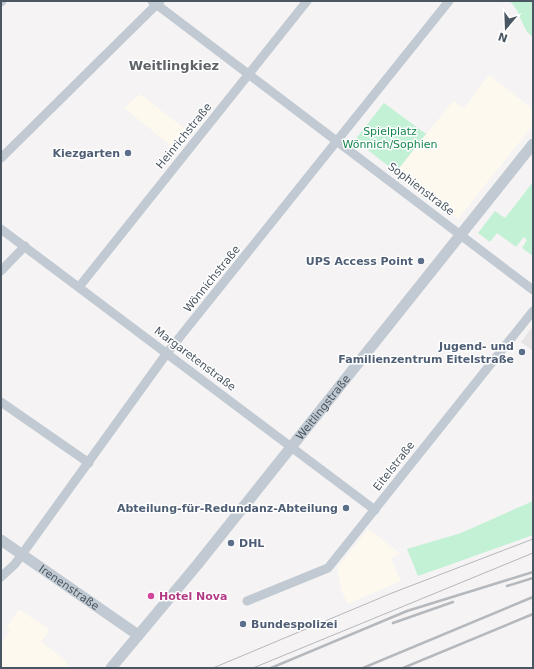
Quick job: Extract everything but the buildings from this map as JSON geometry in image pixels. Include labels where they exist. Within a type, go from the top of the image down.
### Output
[{"type":"street","name":"Heinrichstraße","points":[[79,287],[308,1]]},
{"type":"street","name":"Wönnichstraße","points":[[1,577],[15,564],[167,353],[449,1]]},
{"type":"street","name":"Sophienstraße","points":[[156,2],[199,37],[337,140],[533,290]]},
{"type":"street","points":[[1,158],[156,2]]},
{"type":"street","name":"Weitlingstraße","points":[[111,668],[292,447],[533,144]]},
{"type":"street","name":"Margaretenstraße","points":[[1,229],[375,510]]},
{"type":"street","points":[[1,270],[24,246]]},
{"type":"street","name":"Eitelstraße","points":[[246,601],[328,568],[533,311]]},
{"type":"street","points":[[1,402],[89,463]]},
{"type":"street","name":"Irenenstraße","points":[[1,540],[138,635]]},
{"type":"shaded area","points":[[489,75],[533,109],[533,125],[458,219],[396,172],[453,101],[464,108]]},
{"type":"shaded area","points":[[140,94],[189,132],[175,149],[124,108]]},
{"type":"shaded area","points":[[533,326],[533,351],[521,342]]},
{"type":"shaded area","points":[[368,529],[400,553],[391,558],[401,581],[348,604],[342,592],[337,568]]},
{"type":"shaded area","points":[[19,609],[50,630],[41,642],[64,659],[69,668],[1,668],[1,640],[3,641],[10,630],[6,627]]},
{"type":"green space","points":[[509,1],[533,1],[533,37],[526,29],[513,5]]},
{"type":"green space","name":"Spielplatz Wönnich/Sophien","points":[[384,103],[426,134],[396,172],[355,140]]},
{"type":"green space","points":[[533,182],[533,256],[522,248],[527,240],[524,237],[516,247],[497,233],[490,242],[478,233],[495,211],[505,218]]},
{"type":"green space","points":[[533,501],[533,535],[418,576],[407,549],[461,533]]},
{"type":"tram line","points":[[213,668],[392,593],[533,539]]},
{"type":"tram line","points":[[253,668],[533,553]]},
{"type":"railway","points":[[271,668],[407,611],[533,572]]},
{"type":"railway","points":[[507,586],[533,578]]},
{"type":"railway","points":[[363,668],[533,597]]},
{"type":"railway","points":[[393,623],[453,602]]},
{"type":"railway","points":[[403,668],[533,614]]},
{"type":"place","name":"Kiezgarten","points":[[128,153]]},
{"type":"place","name":"UPS Access Point","points":[[421,261]]},
{"type":"place","name":"Jugend- und Familienzentrum Eitelstraße","points":[[522,352]]},
{"type":"place","name":"Abteilung-für-Redundanz-Abteilung","points":[[346,508]]},
{"type":"place","name":"DHL","points":[[231,543]]},
{"type":"place","name":"Hotel Nova","points":[[151,596]]},
{"type":"place","name":"Bundespolizei","points":[[243,624]]},
{"type":"district","name":"Weitlingkiez","points":[[174,65]]}]
